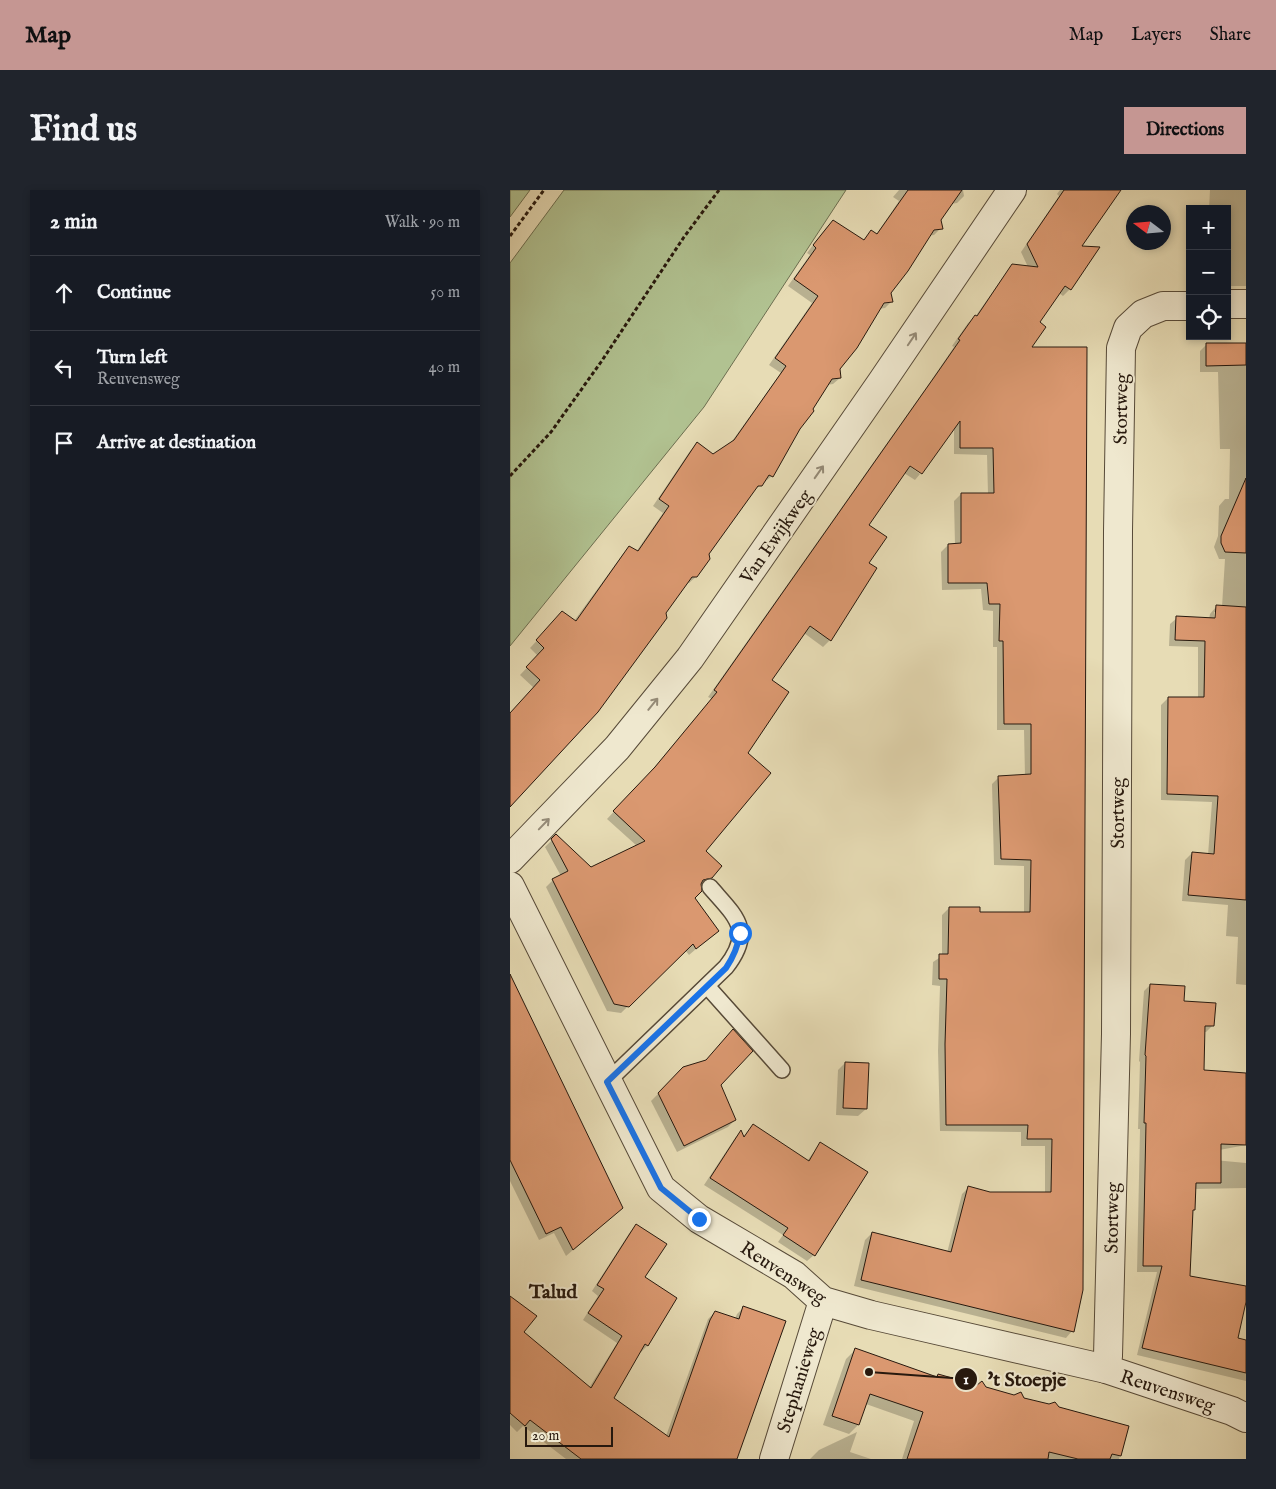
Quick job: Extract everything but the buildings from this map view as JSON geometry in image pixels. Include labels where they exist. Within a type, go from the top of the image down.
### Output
[{"type":"street","name":"Van Ewijkweg","points":[[510,859],[617,748],[690,658],[882,383],[1012,190]]},
{"type":"street","points":[[1231,304],[1246,304]]},
{"type":"street","name":"Stortweg","points":[[1106,1369],[1108,1356],[1116,1034],[1118,541],[1121,348],[1128,328],[1143,314],[1162,306],[1186,306]]},
{"type":"street","name":"Reuvensweg","points":[[510,886],[661,1188],[699,1219],[794,1275],[823,1301],[871,1315],[1106,1369],[1223,1408],[1246,1418]]},
{"type":"street","name":"Stephanieweg","points":[[774,1459],[823,1301]]},
{"type":"lane","points":[[607,1082],[707,986],[734,957],[740,933],[738,919],[710,886]]},
{"type":"lane","points":[[707,986],[782,1070]]},
{"type":"path","points":[[510,236],[544,190]]},
{"type":"path","points":[[510,476],[551,432],[601,362],[684,237],[719,190]]},
{"type":"green space","points":[[510,190],[530,190],[510,217]]},
{"type":"green space","points":[[564,190],[846,190],[704,407],[510,646],[510,263]]},
{"type":"place","name":"'t Stoepje","points":[[869,1372]]},
{"type":"district","name":"Talud","points":[[553,1291]]},
{"type":"route","points":[[699,1219],[661,1188],[607,1082],[726,968],[734,957],[740,933]]}]
